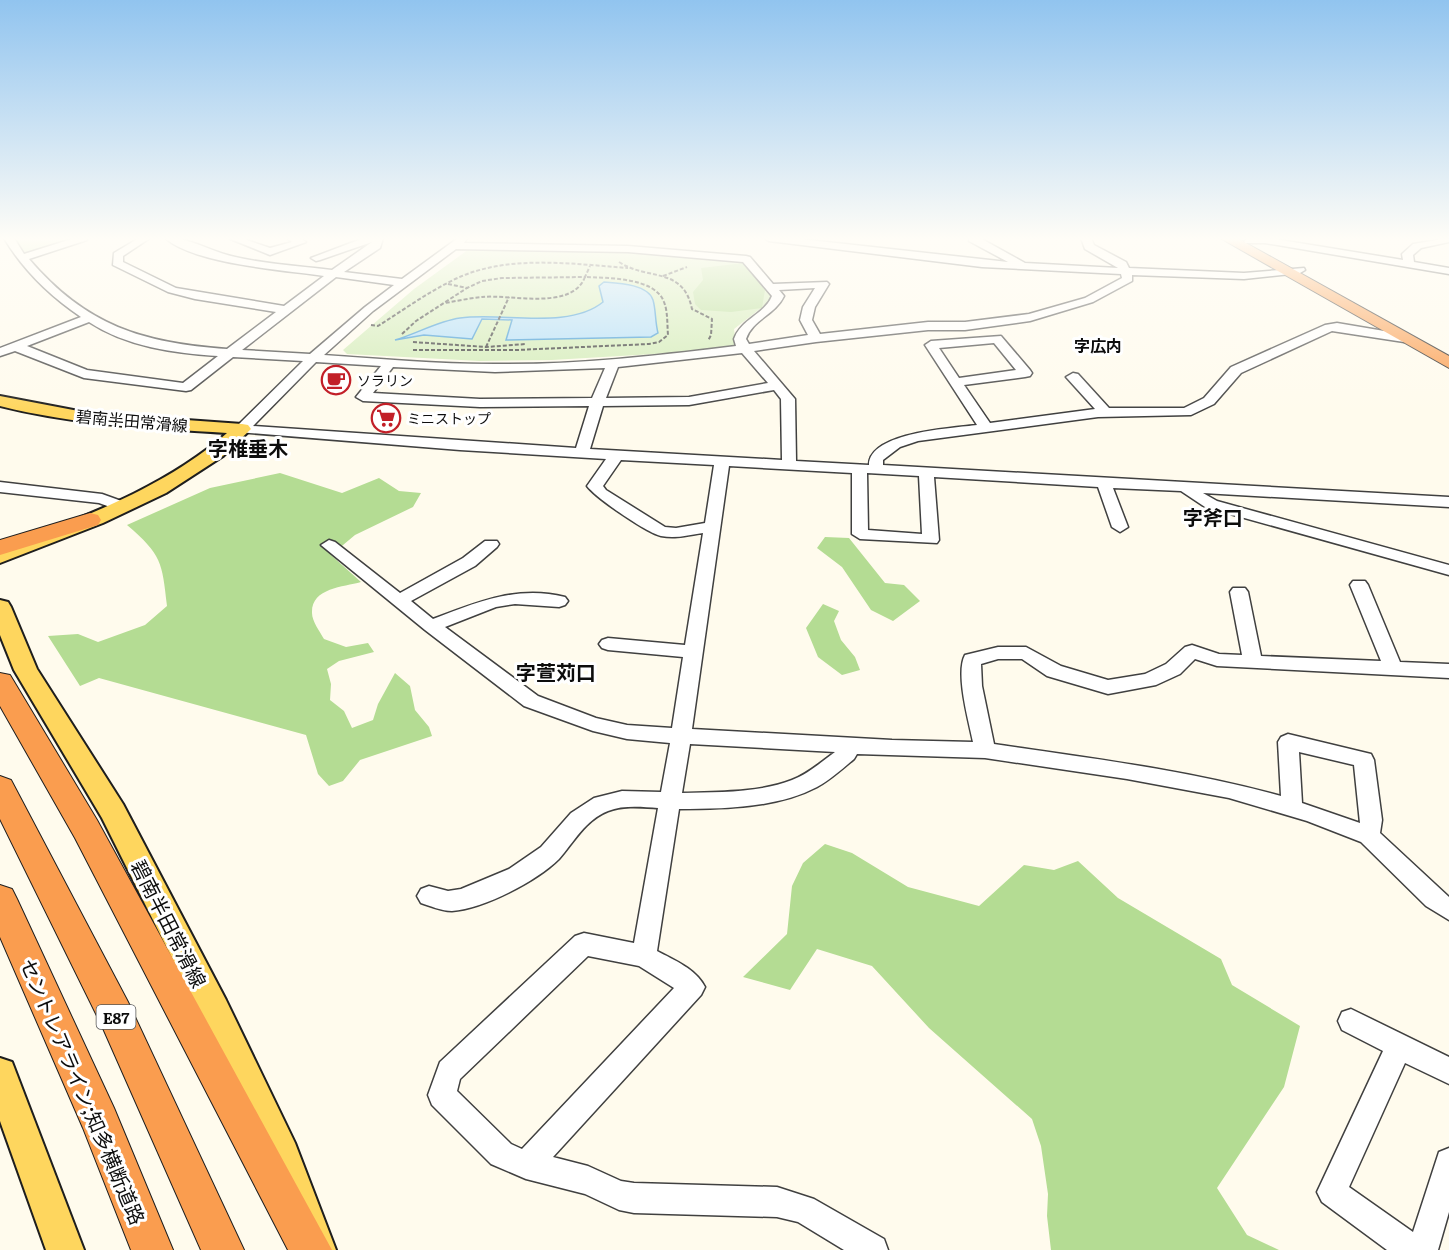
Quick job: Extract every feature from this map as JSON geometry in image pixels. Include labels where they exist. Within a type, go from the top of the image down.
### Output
[{"type":"highway","points":[[1336,296],[1449,363]]},
{"type":"highway","points":[[1344,296],[1449,351]]},
{"type":"highway","points":[[0,548],[90,520]]},
{"type":"highway","points":[[0,682],[86,829],[311,1250]]},
{"type":"highway","name":"E87","points":[[0,788],[115,1014],[223,1250]]},
{"type":"highway","name":"セントレアライン;知多横断道路","points":[[0,899],[100,1122],[152,1250]]},
{"type":"main road","name":"碧南半田常滑線","points":[[0,401],[49,412],[90,417],[242,429]]},
{"type":"main road","points":[[0,557],[90,520],[178,479],[225,446],[242,429]]},
{"type":"main road","name":"碧南半田常滑線","points":[[0,607],[26,670],[112,812],[215,1011],[282,1156],[317,1250]]},
{"type":"main road","points":[[0,1074],[65,1250]]},
{"type":"street","points":[[65,296],[90,318],[121,334],[165,345],[313,358],[497,368],[667,359],[816,338],[927,326],[965,326],[1037,315],[1096,296]]},
{"type":"street","points":[[197,296],[286,310]]},
{"type":"street","points":[[15,346],[84,374],[186,387],[304,296]]},
{"type":"street","points":[[242,429],[313,358],[387,296]]},
{"type":"street","points":[[778,296],[776,302],[741,334],[740,339],[788,399],[789,465]]},
{"type":"street","points":[[816,296],[809,308],[806,320],[816,338]]},
{"type":"street","points":[[0,352],[90,318]]},
{"type":"street","points":[[926,472],[931,540],[860,534],[868,469],[882,452],[903,440],[937,433],[987,429],[1106,413],[1186,412],[1209,401],[1236,370],[1329,328],[1337,327],[1404,338]]},
{"type":"street","points":[[958,382],[1025,374],[997,339],[931,345],[958,382],[987,429]]},
{"type":"street","points":[[390,363],[363,397],[480,403],[689,401],[776,386]]},
{"type":"street","points":[[582,453],[597,402],[613,363]]},
{"type":"street","points":[[1073,377],[1106,413]]},
{"type":"street","points":[[242,429],[615,455],[1449,502]]},
{"type":"street","points":[[615,455],[595,486],[601,493],[661,531],[676,533],[712,526]]},
{"type":"street","points":[[644,956],[681,735],[722,461]]},
{"type":"street","points":[[1104,483],[1120,527]]},
{"type":"street","points":[[0,487],[102,499],[121,506]]},
{"type":"street","points":[[1185,488],[1211,504],[1449,570]]},
{"type":"street","points":[[400,600],[469,562],[491,544]]},
{"type":"street","points":[[328,545],[431,626],[531,700],[556,712],[627,732],[849,745],[985,750],[1127,771],[1229,790],[1292,808],[1369,836],[1434,899],[1449,910]]},
{"type":"street","points":[[1359,585],[1393,668]]},
{"type":"street","points":[[1239,592],[1253,662]]},
{"type":"street","points":[[431,626],[492,602],[515,598],[559,602]]},
{"type":"street","points":[[608,644],[693,652]]},
{"type":"street","points":[[985,750],[972,686],[972,660],[998,652],[1026,653],[1054,671],[1108,687],[1149,680],[1173,669],[1192,651],[1217,660],[1449,671]]},
{"type":"street","points":[[1292,808],[1288,742],[1364,760],[1371,820],[1369,836]]},
{"type":"street","points":[[429,896],[451,901],[479,895],[543,860],[575,822],[601,804],[617,800],[656,798],[682,802],[783,790],[800,785],[847,754],[849,745]]},
{"type":"street","points":[[526,1165],[692,987],[677,975],[644,956],[584,944],[449,1071],[442,1095],[501,1154],[526,1165],[588,1180],[619,1195],[634,1198],[777,1202],[804,1209],[873,1250]]},
{"type":"street","points":[[1351,1021],[1449,1071]]},
{"type":"street","points":[[1399,1046],[1332,1192],[1413,1250]]},
{"type":"street","points":[[1423,1250],[1449,1162]]},
{"type":"path","points":[[363,324],[378,326],[427,296]]},
{"type":"path","points":[[402,334],[416,321],[455,296]]},
{"type":"path","points":[[445,303],[483,297],[561,296]]},
{"type":"path","points":[[408,351],[659,342],[668,335],[664,302],[659,296]]},
{"type":"path","points":[[689,296],[692,309],[712,319],[711,335],[702,345]]},
{"type":"path","points":[[485,349],[509,297]]},
{"type":"path","points":[[413,342],[485,349],[526,344]]},
{"type":"green space","points":[[405,296],[771,296],[769,302],[734,329],[736,344],[731,346],[671,353],[552,360],[480,361],[347,354],[343,350]]},
{"type":"green space","points":[[694,296],[764,296],[762,308],[731,312],[701,310],[695,304]]},
{"type":"green space","points":[[280,473],[342,493],[379,478],[399,491],[421,493],[413,507],[355,535],[331,555],[361,582],[337,587],[322,594],[313,605],[312,616],[324,639],[346,647],[368,643],[374,652],[339,661],[327,669],[331,684],[330,700],[344,711],[352,728],[373,720],[378,704],[395,673],[410,686],[415,710],[429,727],[432,736],[360,760],[343,781],[329,786],[318,774],[306,735],[99,678],[80,686],[48,636],[78,634],[98,642],[145,625],[167,606],[164,579],[154,552],[127,525],[210,488]]},
{"type":"green space","points":[[825,537],[849,538],[885,583],[904,585],[920,601],[893,621],[871,610],[842,567],[817,548]]},
{"type":"green space","points":[[823,604],[839,611],[834,621],[841,640],[855,657],[860,670],[842,675],[818,657],[806,628]]},
{"type":"green space","points":[[825,844],[852,853],[908,887],[979,906],[1024,865],[1054,870],[1078,861],[1118,898],[1221,959],[1232,985],[1300,1026],[1284,1087],[1217,1188],[1247,1235],[1279,1250],[1051,1250],[1047,1216],[1048,1194],[1041,1146],[1032,1119],[929,1028],[872,966],[817,949],[790,990],[743,977],[787,934],[792,886],[803,863]]},
{"type":"water","points":[[602,296],[651,296],[658,333],[651,337],[506,340],[512,320],[482,319],[472,339],[424,335],[395,340],[460,318],[554,318],[589,310],[603,302]]},
{"type":"place","name":"ソラリン","points":[[336,380]]},
{"type":"place","name":"ミニストップ","points":[[386,418]]},
{"type":"district","name":"字広内","points":[[1098,345]]},
{"type":"district","name":"字椎垂木","points":[[248,447]]},
{"type":"district","name":"字斧口","points":[[1213,516]]},
{"type":"district","name":"字萱苅口","points":[[556,671]]}]
